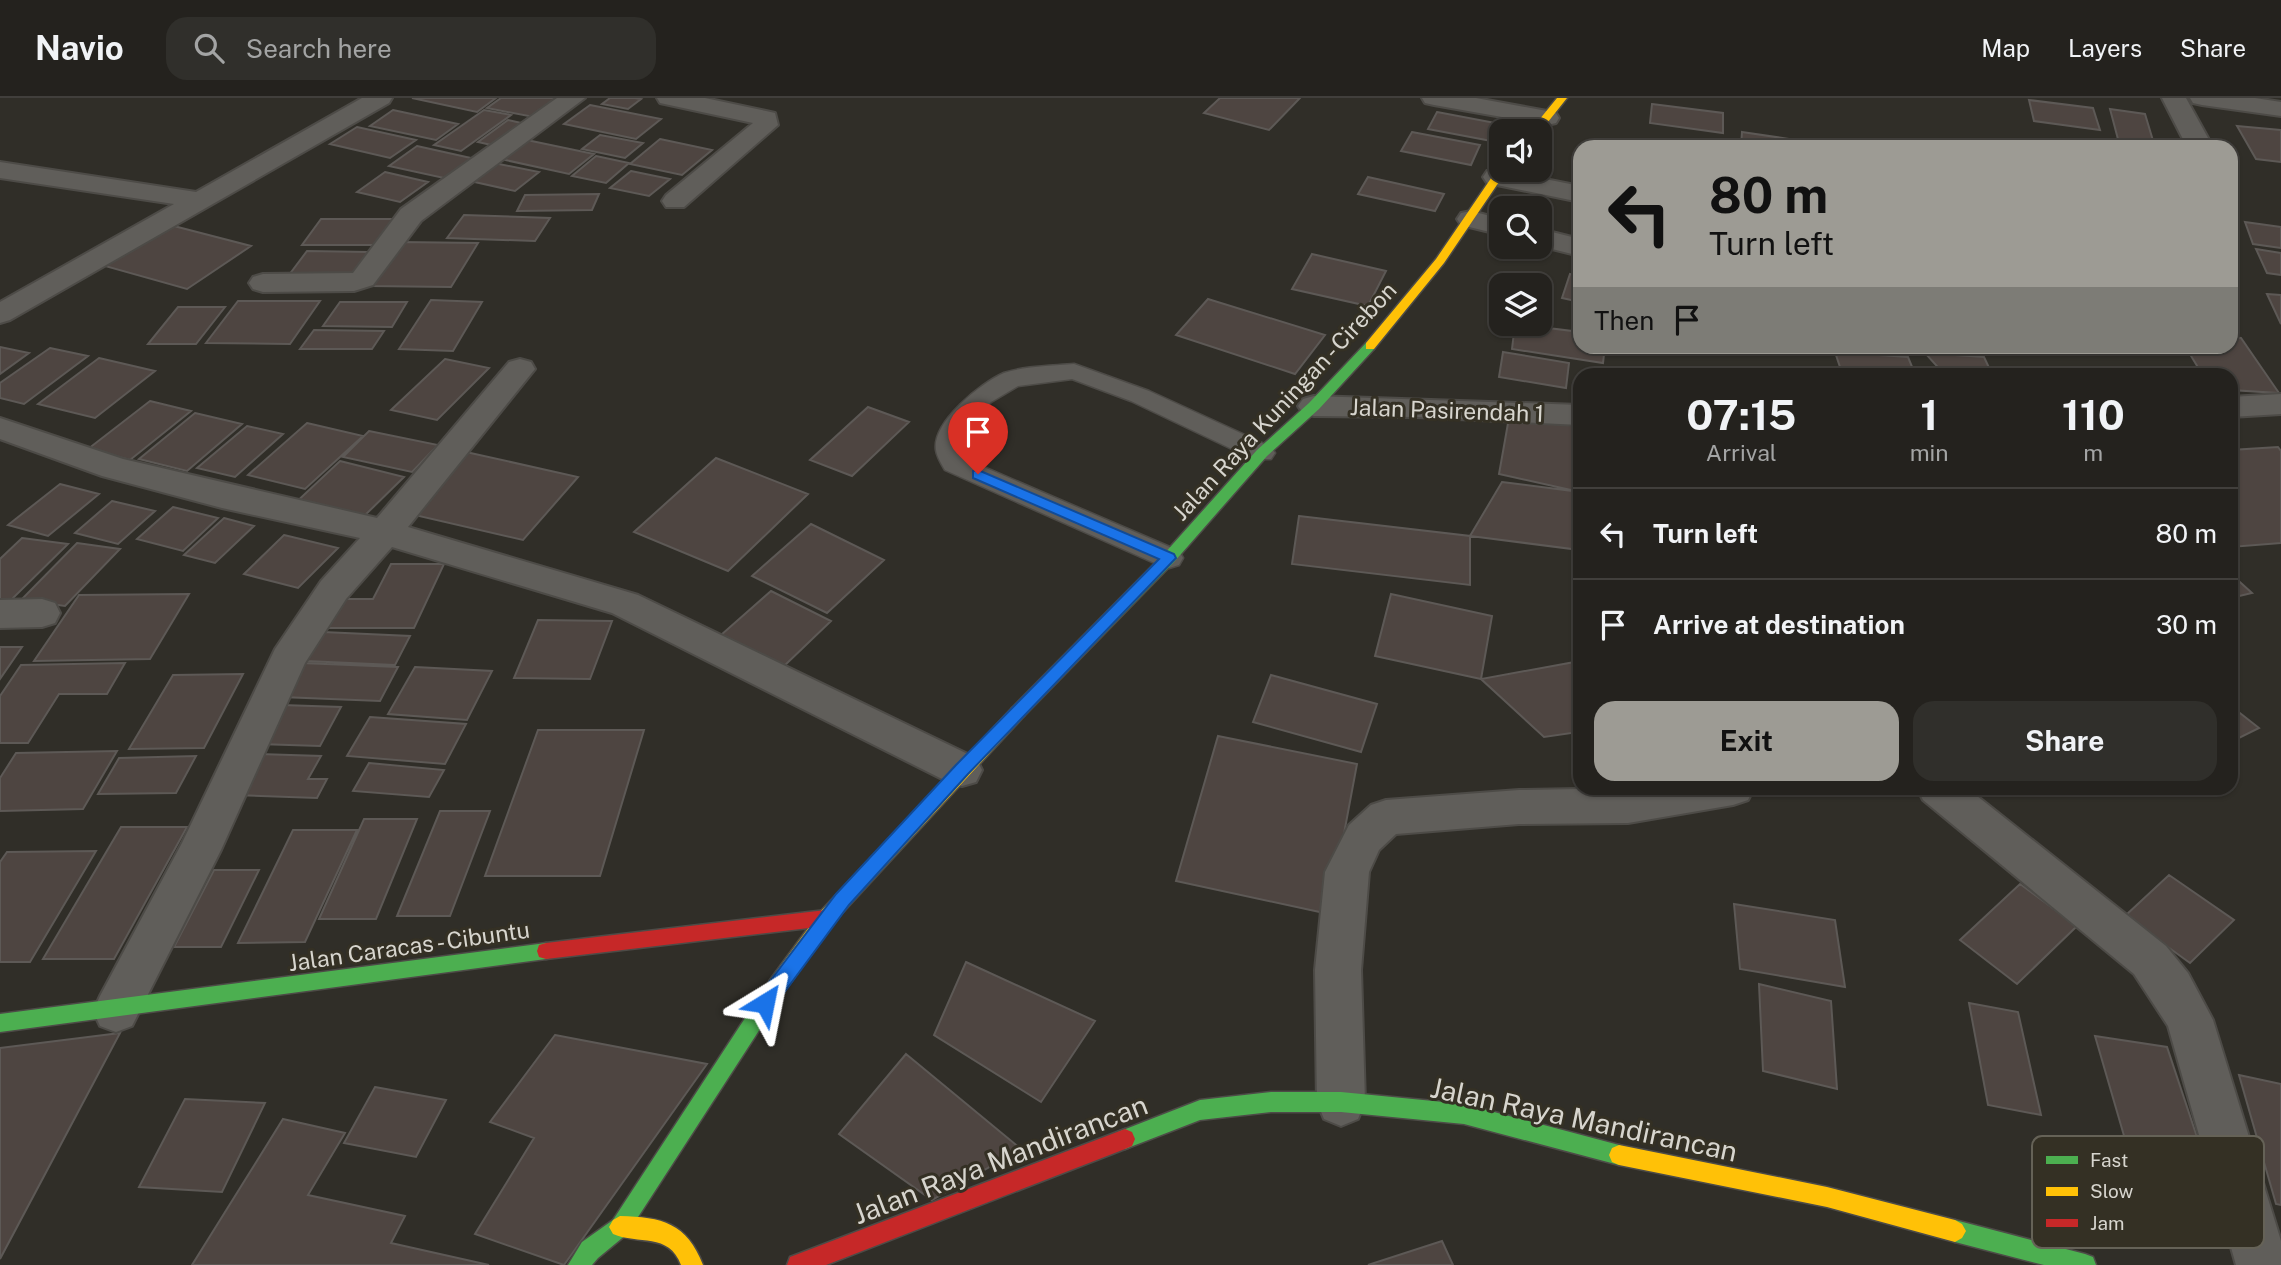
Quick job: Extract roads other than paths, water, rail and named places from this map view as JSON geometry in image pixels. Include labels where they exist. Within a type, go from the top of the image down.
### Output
[{"type":"main road","name":"Jalan Raya Kuningan - Cirebon","points":[[579,1265],[590,1250],[620,1227],[750,1024],[826,918],[962,770],[1169,558],[1262,453],[1314,406],[1406,307],[1471,219],[1494,182]]},
{"type":"main road","name":"Jalan Caracas - Cibuntu","points":[[0,1023],[117,1011],[673,933],[826,918]]},
{"type":"main road","name":"Jalan Raya Mandirancan","points":[[798,1265],[1200,1110],[1271,1102],[1341,1102],[1464,1114],[1635,1159],[1826,1197],[2085,1265]]},
{"type":"main road","points":[[620,1227],[654,1227],[679,1238],[691,1256],[692,1265]]},
{"type":"street","points":[[0,314],[380,98]]},
{"type":"street","points":[[263,283],[354,282],[363,279],[411,215],[573,98]]},
{"type":"street","points":[[669,98],[766,118],[765,125],[758,132],[676,201]]},
{"type":"street","points":[[1434,98],[1548,116]]},
{"type":"street","points":[[2175,98],[2196,140]]},
{"type":"street","points":[[2202,98],[2281,108]]},
{"type":"street","points":[[0,170],[199,200]]},
{"type":"street","points":[[1534,182],[1573,192]]},
{"type":"street","points":[[1471,219],[1489,224]]},
{"type":"street","points":[[1552,240],[1573,246]]},
{"type":"street","points":[[117,1011],[201,848],[242,752],[300,640],[339,581],[385,532],[520,369]]},
{"type":"street","points":[[2238,407],[2281,404]]},
{"type":"street","name":"Jalan Pasirendah 1","points":[[1314,406],[1441,408],[1573,415]]},
{"type":"street","points":[[0,428],[114,468],[222,496],[385,532],[625,604],[697,637],[782,682],[870,722],[962,770]]},
{"type":"street","points":[[0,614],[41,612]]},
{"type":"street","points":[[1341,1102],[1338,970],[1347,872],[1364,838],[1386,817],[1519,807],[1628,806],[1692,795]]},
{"type":"street","points":[[1947,795],[2150,960],[2172,988],[2190,1020],[2224,1136]]},
{"type":"street","points":[[2257,1248],[2262,1265]]},
{"type":"lane","points":[[1169,558],[954,464],[948,449],[954,427],[982,397],[1012,379],[1074,371],[1140,396],[1262,453]]}]
